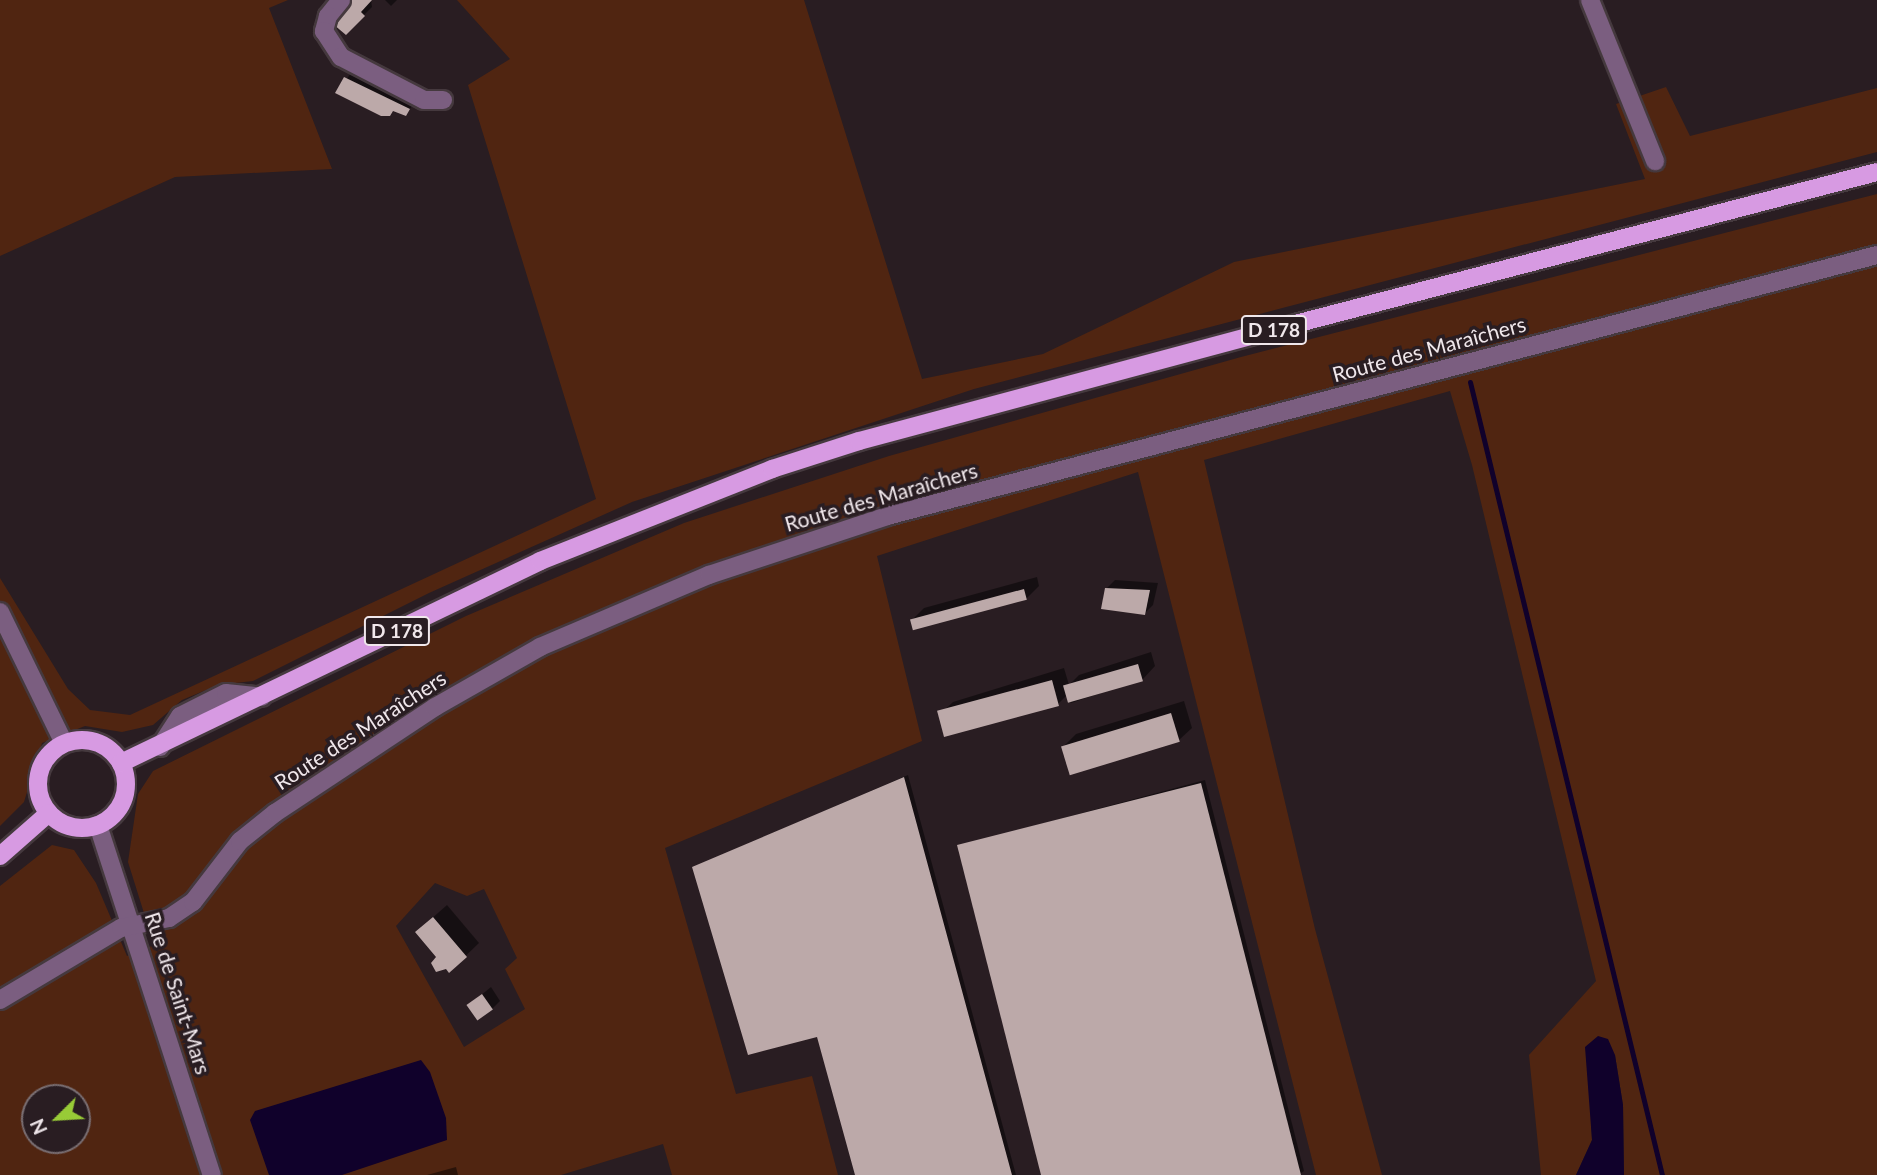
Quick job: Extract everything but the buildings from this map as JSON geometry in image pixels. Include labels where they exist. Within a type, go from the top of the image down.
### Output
[{"type":"main road","name":"D 178","points":[[121,763],[160,747],[540,561],[797,461],[1286,326],[1877,172]]},
{"type":"main road","points":[[90,740],[113,752],[121,763],[124,798],[109,818],[99,825],[71,827],[48,813],[41,801],[39,774],[52,751],[64,743],[90,740]]},
{"type":"main road","points":[[0,856],[48,813]]},
{"type":"street","points":[[341,0],[328,16],[324,31],[341,57],[424,100],[443,100]]},
{"type":"street","points":[[1590,0],[1655,161]]},
{"type":"street","name":"Route des Maraîchers","points":[[0,1000],[130,924],[169,918],[193,902],[240,841],[275,813],[436,707],[541,648],[709,575],[887,516],[1877,255]]},
{"type":"street","points":[[0,612],[7,643],[64,743]]},
{"type":"street","name":"Rue de Saint-Mars","points":[[99,825],[212,1175]]},
{"type":"shaded area","points":[[0,0],[288,0],[269,8],[332,169],[175,177],[0,256]]},
{"type":"shaded area","points":[[457,0],[804,0],[922,379],[1043,354],[1234,262],[1645,179],[1616,104],[1666,87],[1690,136],[1877,88],[1877,152],[974,389],[632,502],[429,593],[253,681],[218,685],[182,700],[153,725],[122,732],[85,726],[42,743],[24,802],[0,826],[0,578],[68,689],[90,710],[130,715],[596,499],[468,85],[510,59]]},
{"type":"shaded area","points":[[1877,194],[1877,1175],[1624,1175],[1623,1105],[1615,1055],[1591,1120],[1592,1140],[1576,1175],[1541,1175],[1529,1055],[1596,981],[1472,465],[1450,391],[1204,460],[1315,929],[1382,1175],[1316,1175],[1138,472],[877,556],[922,741],[665,848],[736,1094],[812,1076],[838,1175],[672,1175],[663,1144],[561,1175],[0,1175],[0,886],[52,845],[74,850],[96,883],[127,956],[154,945],[128,862],[138,794],[153,771],[466,616],[684,523],[889,456],[1241,357]],"holes":[[[435,883],[467,896],[484,889],[517,958],[505,969],[525,1009],[464,1047],[396,926]]]},
{"type":"shaded area","points":[[1598,1036],[1608,1039],[1615,1055],[1623,1105],[1624,1175],[1576,1175],[1592,1140],[1585,1047]]},
{"type":"shaded area","points":[[421,1060],[430,1072],[446,1118],[447,1140],[342,1175],[269,1175],[250,1120],[255,1111]]},
{"type":"waterway","points":[[1470,382],[1662,1175]]}]
